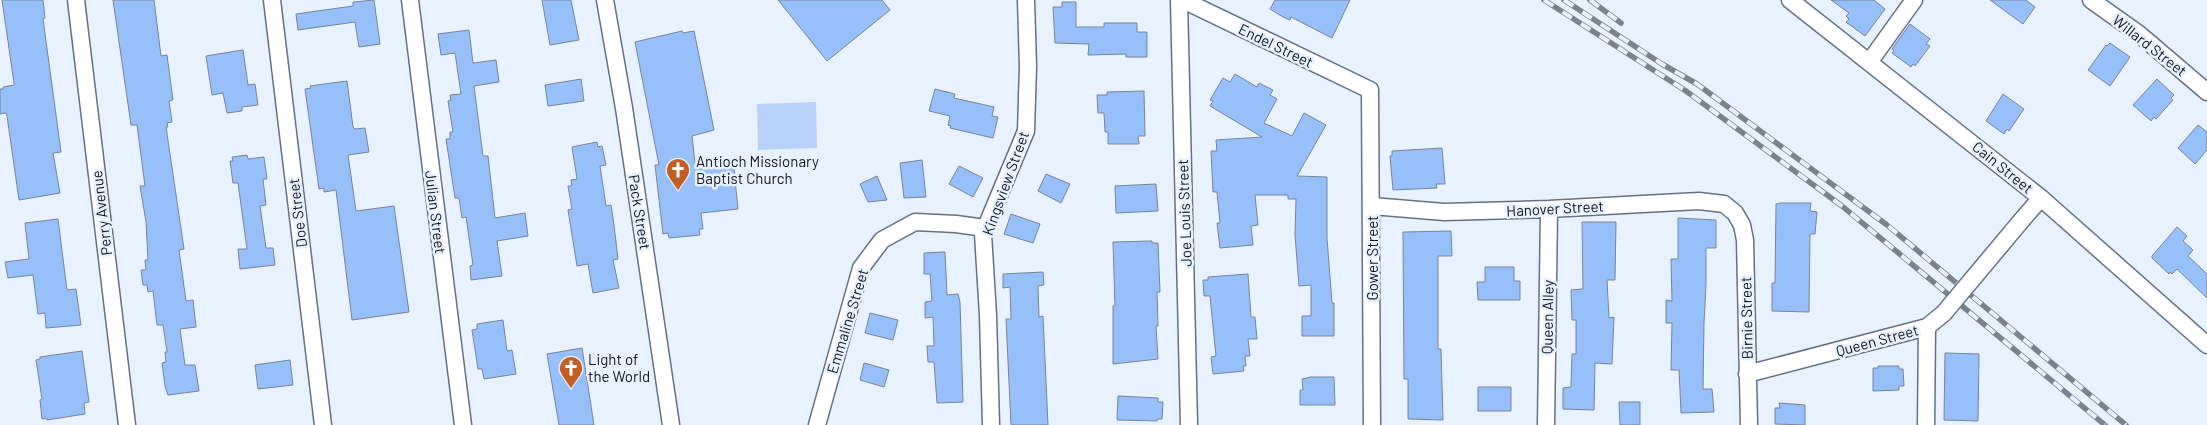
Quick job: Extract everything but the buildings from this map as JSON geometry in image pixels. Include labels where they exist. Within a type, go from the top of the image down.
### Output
[{"type":"street","name":"Perry Avenue","points":[[76,0],[127,425]]},
{"type":"street","name":"Doe Street","points":[[272,0],[323,425]]},
{"type":"street","name":"Julian Street","points":[[410,0],[463,425]]},
{"type":"street","name":"Pack Street","points":[[604,0],[624,108],[671,425]]},
{"type":"street","name":"Kingsview Street","points":[[991,425],[988,315],[983,234],[1026,131],[1028,66],[1026,0]]},
{"type":"street","name":"Joe Louis Street","points":[[1179,0],[1189,425]]},
{"type":"street","name":"Endel Street","points":[[1183,0],[1370,90]]},
{"type":"street","name":"Cain Street","points":[[1790,0],[2041,198],[2207,345]]},
{"type":"street","points":[[1870,62],[1914,0]]},
{"type":"street","name":"Willard Street","points":[[2092,0],[2139,34],[2207,92]]},
{"type":"street","name":"Gower Street","points":[[1370,90],[1372,425]]},
{"type":"street","name":"Queen Street","points":[[1747,374],[1927,327],[1944,313],[2041,198]]},
{"type":"street","name":"Hanover Street","points":[[1372,206],[1444,212],[1549,209],[1699,201],[1724,204],[1735,212]]},
{"type":"street","name":"Queen Alley","points":[[1546,425],[1549,209]]},
{"type":"street","name":"Birnie Street","points":[[1735,212],[1742,226],[1745,240],[1749,425]]},
{"type":"street","name":"Emmaline Street","points":[[817,425],[861,268],[882,240],[915,222],[956,224],[985,228]]},
{"type":"street","points":[[1926,425],[1927,327]]},
{"type":"shaded area","points":[[816,102],[817,148],[758,150],[757,104]]},
{"type":"railway","points":[[1544,0],[1686,91],[1842,206],[2105,425]]},
{"type":"railway","points":[[1564,0],[1662,64],[1697,84],[1887,225],[2126,425]]},
{"type":"railway","points":[[1590,0],[1621,23]]},
{"type":"place","name":"Antioch Missionary Baptist Church","points":[[678,191]]},
{"type":"place","name":"Light of the World","points":[[571,389]]}]
